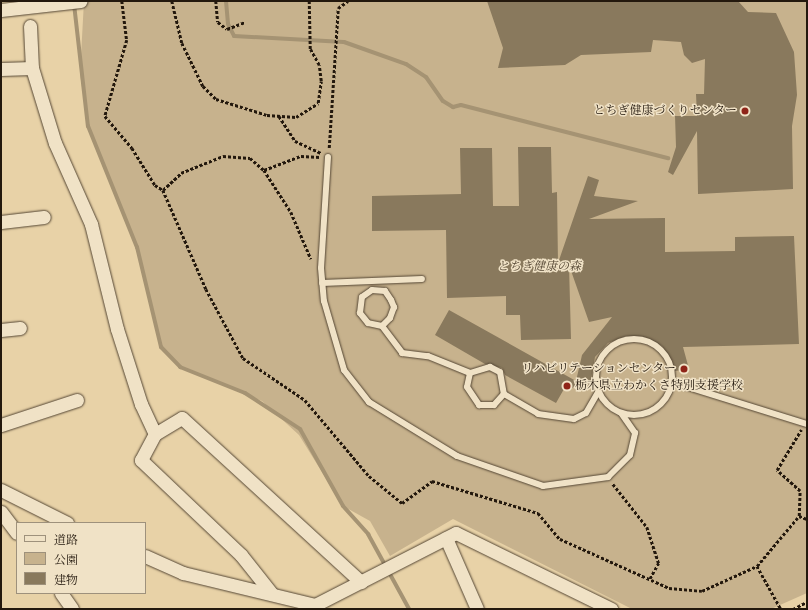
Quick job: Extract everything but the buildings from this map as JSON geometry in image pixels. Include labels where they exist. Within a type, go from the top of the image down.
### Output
[{"type":"street","points":[[1,10],[80,1]]},
{"type":"street","points":[[30,26],[32,68],[55,143],[91,224],[117,329],[141,404],[155,434]]},
{"type":"street","points":[[1,69],[32,68]]},
{"type":"street","points":[[1,222],[44,217]]},
{"type":"street","points":[[1,330],[20,328]]},
{"type":"street","points":[[1,426],[77,400]]},
{"type":"street","points":[[272,594],[241,555],[141,460],[155,434],[182,418],[361,582]]},
{"type":"street","points":[[1,490],[65,522]]},
{"type":"street","points":[[1,512],[16,532]]},
{"type":"street","points":[[146,556],[183,572],[315,605],[456,533],[611,609]]},
{"type":"street","points":[[446,538],[477,609]]},
{"type":"street","points":[[62,594],[72,609]]},
{"type":"lane","points":[[328,157],[322,282],[332,336],[344,370],[369,402],[457,456],[543,486],[608,477],[630,455],[635,433],[621,413],[604,402],[598,392],[595,378],[599,361],[608,349],[628,339],[652,344],[663,353],[671,368],[672,382],[666,397],[652,411],[638,415],[621,413]]},
{"type":"lane","points":[[322,282],[422,279]]},
{"type":"lane","points":[[382,326],[390,318],[394,307],[385,291],[372,290],[362,297],[360,313],[368,323],[382,326],[402,353],[428,356],[470,373],[490,367],[500,372],[504,394],[538,414],[574,419],[586,413],[598,392]]},
{"type":"lane","points":[[470,373],[467,387],[479,405],[494,404],[504,394]]},
{"type":"lane","points":[[672,382],[807,424]]},
{"type":"path","points":[[122,1],[127,40],[105,116],[132,148],[155,185],[163,190],[181,173],[223,156],[250,158],[264,170],[291,212],[322,282]]},
{"type":"path","points":[[172,1],[182,43],[203,86],[216,99],[279,116],[296,117],[318,103],[320,76],[319,65],[310,49],[309,1]]},
{"type":"path","points":[[216,1],[218,22],[227,29],[245,22]]},
{"type":"path","points":[[328,157],[338,8],[348,1]]},
{"type":"path","points":[[279,116],[295,141],[328,157]]},
{"type":"path","points":[[264,170],[301,156],[328,157]]},
{"type":"path","points":[[608,477],[647,527],[659,564],[650,579]]},
{"type":"path","points":[[799,516],[807,519]]},
{"type":"path","points":[[757,566],[781,609]]},
{"type":"path","points":[[793,609],[807,602]]},
{"type":"green space","name":"とちぎ健康の森","points":[[84,1],[807,1],[807,593],[771,609],[632,609],[453,519],[390,556],[370,521],[343,506],[299,435],[262,401],[180,367],[161,347],[137,247],[88,126],[80,74]]},
{"type":"waterway","points":[[226,1],[228,24],[234,36],[344,42],[406,64],[426,77],[443,101],[453,107],[461,105],[668,158]]},
{"type":"waterway","points":[[74,4],[88,126],[137,247],[161,347],[180,367],[245,393],[300,429],[343,506],[368,534],[409,609]]},
{"type":"place","name":"とちぎ健康づくりセンター","points":[[745,111]]},
{"type":"place","name":"リハビリテーションセンター","points":[[684,369]]},
{"type":"place","name":"栃木県立わかくさ特別支援学校","points":[[567,386]]}]
